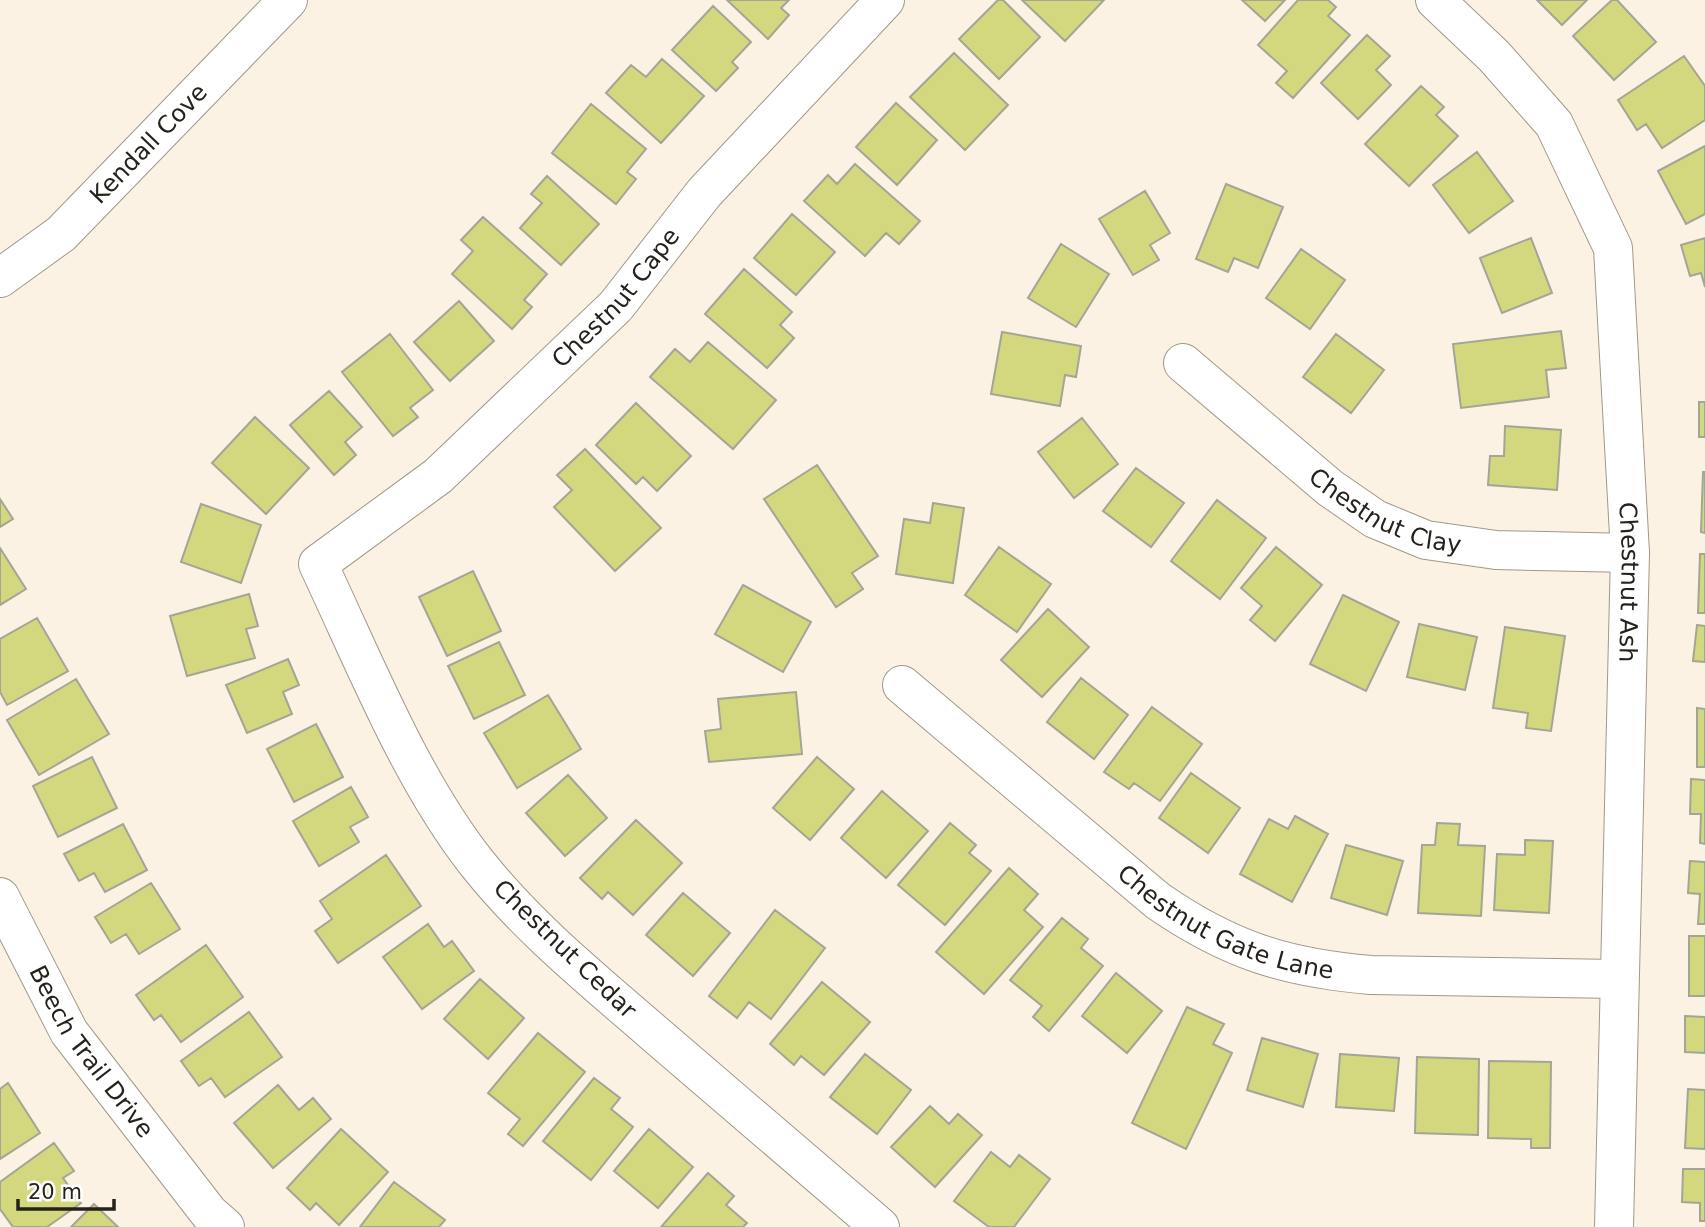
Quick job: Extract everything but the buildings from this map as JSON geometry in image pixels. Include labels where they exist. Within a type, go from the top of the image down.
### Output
[{"type":"street","name":"Kendall Cove","points":[[0,278],[61,234],[288,0]]},
{"type":"street","name":"Chestnut Cape","points":[[318,564],[438,476],[616,306],[704,193],[885,0]]},
{"type":"street","name":"Chestnut Ash","points":[[1435,0],[1494,56],[1553,124],[1613,248],[1630,553],[1614,1227]]},
{"type":"street","name":"Chestnut Clay","points":[[1183,363],[1330,488],[1375,519],[1426,540],[1496,551],[1630,553]]},
{"type":"street","name":"Chestnut Cedar","points":[[318,564],[403,743],[437,804],[475,861],[521,914],[571,962],[880,1227]]},
{"type":"street","name":"Chestnut Gate Lane","points":[[902,685],[1158,901],[1189,923],[1223,941],[1271,959],[1333,972],[1618,979]]},
{"type":"street","name":"Beech Trail Drive","points":[[0,897],[69,1032],[209,1213],[225,1227]]}]
